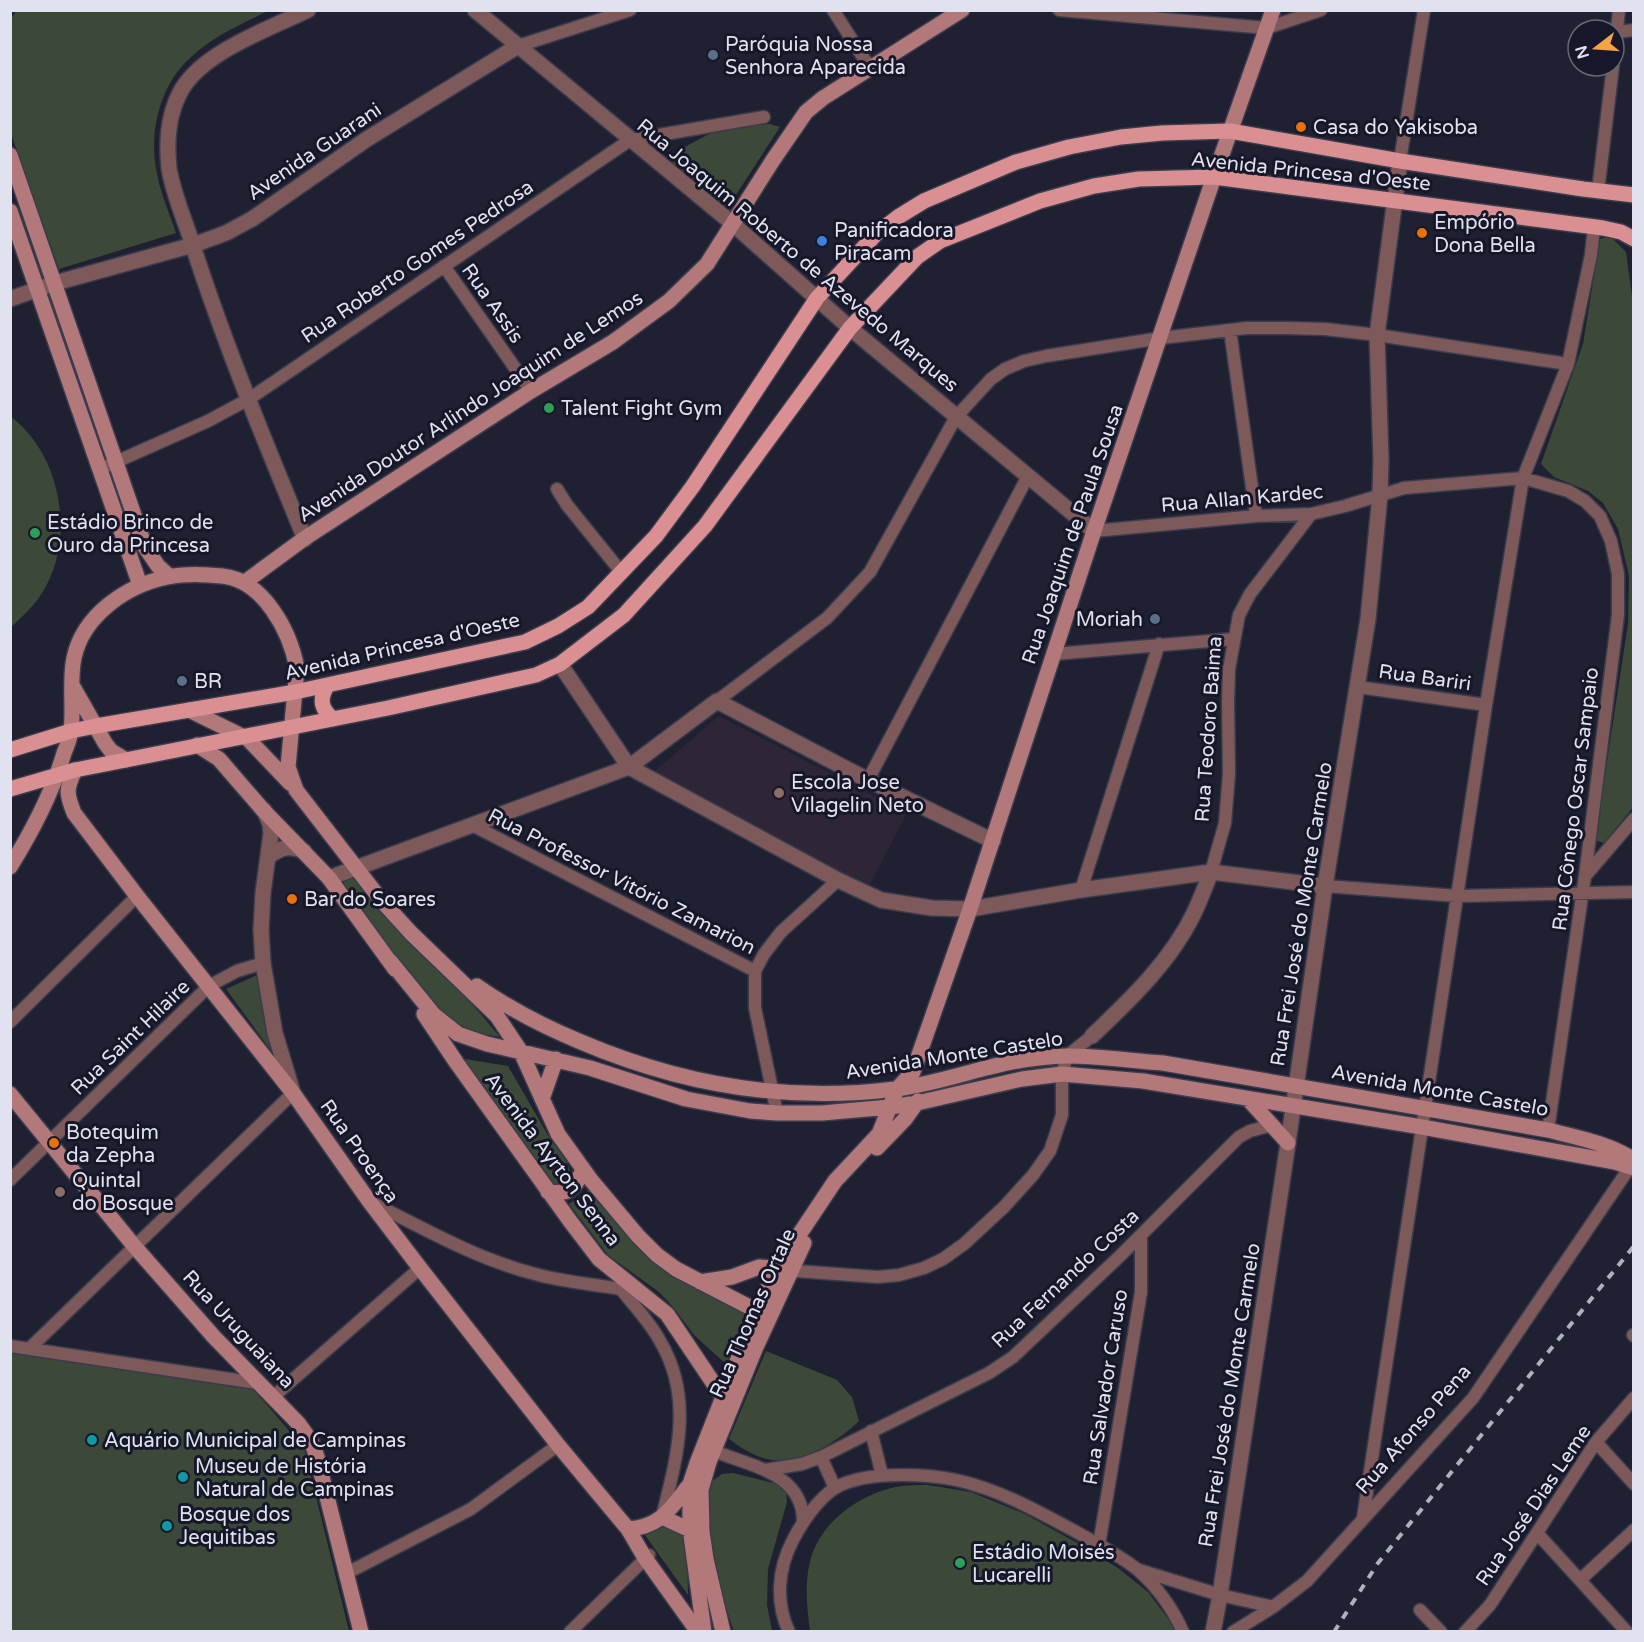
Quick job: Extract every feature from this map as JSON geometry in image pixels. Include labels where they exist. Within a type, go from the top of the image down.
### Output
[{"type":"main road","name":"Avenida Doutor Arlindo Joaquim de Lemos","points":[[245,582],[304,539],[531,392],[613,342],[669,301],[706,264],[772,160],[806,112],[823,98],[962,10]]},
{"type":"main road","name":"Rua Joaquim de Paula Sousa","points":[[916,1078],[1094,531],[1273,10]]},
{"type":"main road","name":"Avenida Princesa d'Oeste","points":[[10,750],[71,731],[327,686],[525,642],[558,626],[588,607],[656,536],[693,486],[817,298],[876,234],[924,201],[1016,162],[1069,147],[1121,137],[1230,131],[1400,161],[1634,195]]},
{"type":"main road","points":[[10,155],[145,547],[158,566],[169,576]]},
{"type":"main road","name":"Avenida Princesa d'Oeste","points":[[10,789],[75,770],[333,719],[536,675],[560,664],[624,615],[705,526],[850,328],[917,257],[940,241],[985,221],[1040,201],[1094,186],[1139,179],[1214,177],[1594,227],[1621,232],[1634,239]]},
{"type":"main road","points":[[10,211],[140,585]]},
{"type":"main road","points":[[10,867],[42,812],[58,775],[71,731],[71,683],[74,657],[83,633],[101,611],[140,585],[169,576],[202,574],[228,576],[245,582]]},
{"type":"main road","name":"Avenida Ayrton Senna","points":[[245,582],[274,611],[290,638],[297,669],[288,767],[296,790],[388,908],[497,1016],[521,1052],[558,1134],[583,1170],[638,1236],[657,1255],[676,1269],[757,1311]]},
{"type":"main road","points":[[71,683],[111,751],[126,760]]},
{"type":"main road","points":[[327,686],[322,694],[322,704],[325,712],[333,719]]},
{"type":"main road","points":[[189,710],[243,736],[258,747],[296,790]]},
{"type":"main road","name":"Avenida Ayrton Senna","points":[[197,745],[219,759],[263,810],[329,878],[390,961],[434,1015],[450,1029],[487,1044],[521,1052]]},
{"type":"main road","name":"Rua Proença","points":[[75,770],[67,790],[74,813],[293,1093],[369,1201],[420,1268],[558,1445],[628,1529],[698,1632]]},
{"type":"main road","points":[[42,812],[58,808],[74,813]]},
{"type":"main road","name":"Avenida Ayrton Senna","points":[[390,961],[456,1062],[548,1192],[599,1259],[624,1286],[667,1314],[722,1396]]},
{"type":"main road","name":"Avenida Monte Castelo","points":[[442,961],[485,992],[527,1017],[597,1049],[640,1065],[699,1082],[773,1092],[825,1095],[897,1089],[916,1078],[1067,1056],[1163,1063],[1548,1130],[1596,1142],[1620,1151],[1633,1165]]},
{"type":"main road","name":"Avenida Monte Castelo","points":[[521,1052],[590,1068],[686,1099],[777,1113],[822,1113],[890,1107],[1022,1079],[1062,1074],[1143,1081],[1422,1127],[1633,1165]]},
{"type":"main road","points":[[542,1099],[556,1059]]},
{"type":"main road","points":[[916,1078],[917,1103]]},
{"type":"main road","name":"Rua Thomas Ortale","points":[[700,1612],[690,1530],[690,1484],[708,1432],[757,1311],[784,1270],[835,1181],[879,1134],[897,1089]]},
{"type":"main road","name":"Rua Uruguaiana","points":[[10,1094],[135,1247],[257,1383],[298,1423],[311,1441],[361,1632]]},
{"type":"main road","points":[[1248,1099],[1288,1143]]},
{"type":"main road","name":"Rua Thomas Ortale","points":[[723,1632],[702,1531],[701,1490],[705,1474],[784,1270],[801,1248],[839,1188],[917,1103]]},
{"type":"main road","points":[[548,1192],[569,1191],[574,1187],[583,1170]]},
{"type":"main road","points":[[700,1282],[732,1277],[759,1267],[784,1270]]},
{"type":"main road","points":[[628,1529],[646,1527],[662,1517],[690,1484]]},
{"type":"main road","points":[[662,1517],[690,1530]]},
{"type":"main road","name":"Rua Proença","points":[[645,1554],[718,1632]]},
{"type":"main road","points":[[700,1612],[704,1632]]},
{"type":"street","points":[[304,539],[208,294],[172,183],[168,127],[174,105],[184,87],[197,71],[230,49],[308,10]]},
{"type":"street","name":"Rua Joaquim Roberto de Azevedo Marques","points":[[475,10],[733,224],[850,328],[1094,531]]},
{"type":"street","name":"Avenida Guarani","points":[[10,299],[55,283],[226,234],[252,219],[367,139],[518,46],[630,10]]},
{"type":"street","points":[[833,10],[870,68]]},
{"type":"street","points":[[1059,10],[1267,28],[1321,10]]},
{"type":"street","points":[[1400,161],[1424,10]]},
{"type":"street","points":[[1598,191],[1612,78]]},
{"type":"street","name":"Rua Roberto Gomes Pedrosa","points":[[100,469],[208,421],[249,399],[630,140],[764,117]]},
{"type":"street","name":"Rua Frei José do Monte Carmelo","points":[[1213,1632],[1325,886],[1368,619],[1380,495],[1377,335],[1393,200],[1400,161]]},
{"type":"street","points":[[1363,1518],[1486,705],[1523,478],[1568,364],[1587,275],[1594,227]]},
{"type":"street","name":"Rua Assis","points":[[444,266],[531,392]]},
{"type":"street","points":[[329,878],[629,767],[827,618],[870,572],[956,417],[991,379],[1005,369],[1024,361],[1161,338],[1230,330],[1285,328],[1325,329],[1377,335],[1568,364]]},
{"type":"street","points":[[1230,330],[1256,516]]},
{"type":"street","points":[[868,780],[1028,476]]},
{"type":"street","name":"Rua Allan Kardec","points":[[1094,531],[1256,516],[1311,514],[1404,488],[1446,484],[1523,478],[1568,491]]},
{"type":"street","points":[[557,489],[567,505],[622,573]]},
{"type":"street","name":"Rua Cônego Oscar Sampaio","points":[[1548,1130],[1586,876],[1618,615],[1618,574],[1611,541],[1600,516],[1585,501],[1568,491]]},
{"type":"street","name":"Rua Teodoro Baima","points":[[1092,1036],[1127,1003],[1166,956],[1195,912],[1211,872],[1225,823],[1228,774],[1227,702],[1233,639],[1239,615],[1250,594],[1311,514]]},
{"type":"street","points":[[1054,654],[1233,639]]},
{"type":"street","points":[[1081,890],[1159,644]]},
{"type":"street","points":[[560,664],[629,767],[838,880],[881,900],[932,908],[970,909],[1081,890],[1211,872],[1325,886],[1458,896],[1634,892]]},
{"type":"street","name":"Rua Bariri","points":[[1358,687],[1486,705]]},
{"type":"street","points":[[717,701],[868,780],[993,841]]},
{"type":"street","points":[[30,1348],[293,1093],[275,1033],[262,963],[261,921],[264,874],[271,833],[270,824],[263,810]]},
{"type":"street","points":[[1586,876],[1634,819]]},
{"type":"street","name":"Rua Professor Vitório Zamarion","points":[[472,825],[754,971]]},
{"type":"street","points":[[268,857],[287,846],[304,851]]},
{"type":"street","points":[[777,1113],[755,1008],[754,971],[781,932],[838,880]]},
{"type":"street","points":[[10,1022],[137,896]]},
{"type":"street","name":"Rua Saint Hilaire","points":[[10,1180],[209,986],[237,971],[262,963]]},
{"type":"street","points":[[784,1270],[878,1277],[899,1275],[924,1268],[943,1259],[964,1244],[1004,1207],[1033,1175],[1050,1151],[1062,1115],[1062,1074],[1067,1056],[1092,1036]]},
{"type":"street","name":"Rua Fernando Costa","points":[[765,1470],[802,1464],[821,1457],[989,1373],[1013,1357],[1141,1235],[1239,1137],[1250,1131],[1272,1125]]},
{"type":"street","name":"Rua Afonso Pena","points":[[1233,1632],[1273,1607],[1307,1581],[1473,1398],[1633,1165]]},
{"type":"street","points":[[369,1201],[465,1250],[532,1274],[562,1281],[624,1286],[660,1340],[672,1366],[678,1389],[680,1422],[677,1457],[662,1517]]},
{"type":"street","name":"Rua Salvador Caruso","points":[[1099,1545],[1141,1292],[1141,1235]]},
{"type":"street","points":[[273,1397],[420,1268]]},
{"type":"street","points":[[10,1346],[257,1383]]},
{"type":"street","name":"Rua José Dias Leme","points":[[1464,1632],[1490,1605],[1596,1442],[1634,1398]]},
{"type":"street","points":[[871,1431],[882,1475]]},
{"type":"street","points":[[708,1432],[714,1451]]},
{"type":"street","points":[[1596,1442],[1634,1484]]},
{"type":"street","points":[[345,1574],[471,1509],[558,1445]]},
{"type":"street","name":"Rua Fernando Costa","points":[[714,1451],[783,1479],[793,1488],[800,1500],[803,1521]]},
{"type":"street","points":[[821,1457],[835,1488]]},
{"type":"street","points":[[789,1632],[784,1622],[779,1596],[781,1572],[789,1548],[803,1521],[835,1488],[882,1475],[925,1476],[957,1480],[1047,1516],[1138,1570],[1167,1602],[1183,1632]]},
{"type":"street","points":[[1580,1580],[1634,1530]]},
{"type":"street","points":[[1537,1533],[1627,1632]]},
{"type":"street","points":[[570,1632],[645,1554]]},
{"type":"street","points":[[1138,1570],[1220,1595],[1273,1607]]},
{"type":"street","points":[[1420,1610],[1441,1632]]},
{"type":"shaded area","name":"Escola Jose Vilagelin Neto","points":[[719,716],[907,813],[867,890],[654,772]]},
{"type":"green space","points":[[17,10],[268,11],[227,32],[199,50],[180,69],[165,94],[156,123],[154,153],[159,184],[176,233],[59,269],[11,134],[10,20]]},
{"type":"green space","points":[[770,124],[780,127],[732,201],[724,205],[666,157],[711,133],[738,126]]},
{"type":"green space","points":[[1610,236],[1626,252],[1634,311],[1634,806],[1604,843],[1595,840],[1628,624],[1629,576],[1618,529],[1603,503],[1588,491],[1554,477],[1541,464],[1583,344],[1600,239]]},
{"type":"green space","name":"Estádio Brinco de Ouro da Princesa","points":[[11,417],[28,433],[42,453],[52,475],[61,524],[59,548],[53,572],[39,598],[11,627]]},
{"type":"green space","points":[[352,877],[456,985],[500,1037],[474,1032],[451,1020],[431,1004],[344,886],[344,880]]},
{"type":"green space","points":[[257,975],[272,1052],[226,989]]},
{"type":"green space","points":[[459,1058],[508,1066],[549,1137],[567,1162],[570,1171],[567,1181],[551,1184]]},
{"type":"green space","points":[[589,1190],[636,1243],[748,1312],[726,1364],[695,1336],[659,1292],[608,1255],[569,1204]]},
{"type":"green space","points":[[766,1351],[837,1380],[852,1397],[859,1421],[840,1437],[817,1451],[779,1461],[762,1458],[729,1439]]},
{"type":"green space","name":"Bosque dos Jequitibas","points":[[10,1352],[254,1390],[304,1448],[349,1631],[11,1631]]},
{"type":"green space","points":[[733,1473],[781,1485],[786,1491],[787,1502],[768,1569],[767,1605],[772,1631],[734,1631],[718,1577],[711,1538],[709,1499],[711,1482],[722,1474]]},
{"type":"green space","name":"Estádio Moisés Lucarelli","points":[[928,1485],[971,1492],[1025,1514],[1079,1544],[1118,1568],[1148,1592],[1175,1631],[810,1631],[807,1576],[811,1558],[823,1533],[844,1512],[869,1496],[896,1487]]},
{"type":"green space","points":[[674,1526],[683,1534],[687,1545],[688,1595],[645,1535],[661,1527]]},
{"type":"railway","points":[[1334,1632],[1378,1563],[1634,1246]]},
{"type":"place","name":"Paróquia Nossa Senhora Aparecida","points":[[713,55]]},
{"type":"place","name":"Casa do Yakisoba","points":[[1301,127]]},
{"type":"place","name":"Empório Dona Bella","points":[[1422,233]]},
{"type":"place","name":"Panificadora Piracam","points":[[822,241]]},
{"type":"place","name":"Talent Fight Gym","points":[[549,408]]},
{"type":"place","name":"Estádio Brinco de Ouro da Princesa","points":[[35,533]]},
{"type":"place","name":"Moriah","points":[[1155,619]]},
{"type":"place","name":"BR","points":[[182,681]]},
{"type":"place","name":"Escola Jose Vilagelin Neto","points":[[779,793]]},
{"type":"place","name":"Bar do Soares","points":[[292,899]]},
{"type":"place","name":"Botequim da Zepha","points":[[54,1143]]},
{"type":"place","name":"Quintal do Bosque","points":[[60,1192]]},
{"type":"place","name":"Aquário Municipal de Campinas","points":[[92,1440]]},
{"type":"place","name":"Museu de História Natural de Campinas","points":[[183,1477]]},
{"type":"place","name":"Bosque dos Jequitibas","points":[[167,1526]]},
{"type":"place","name":"Estádio Moisés Lucarelli","points":[[960,1563]]}]
